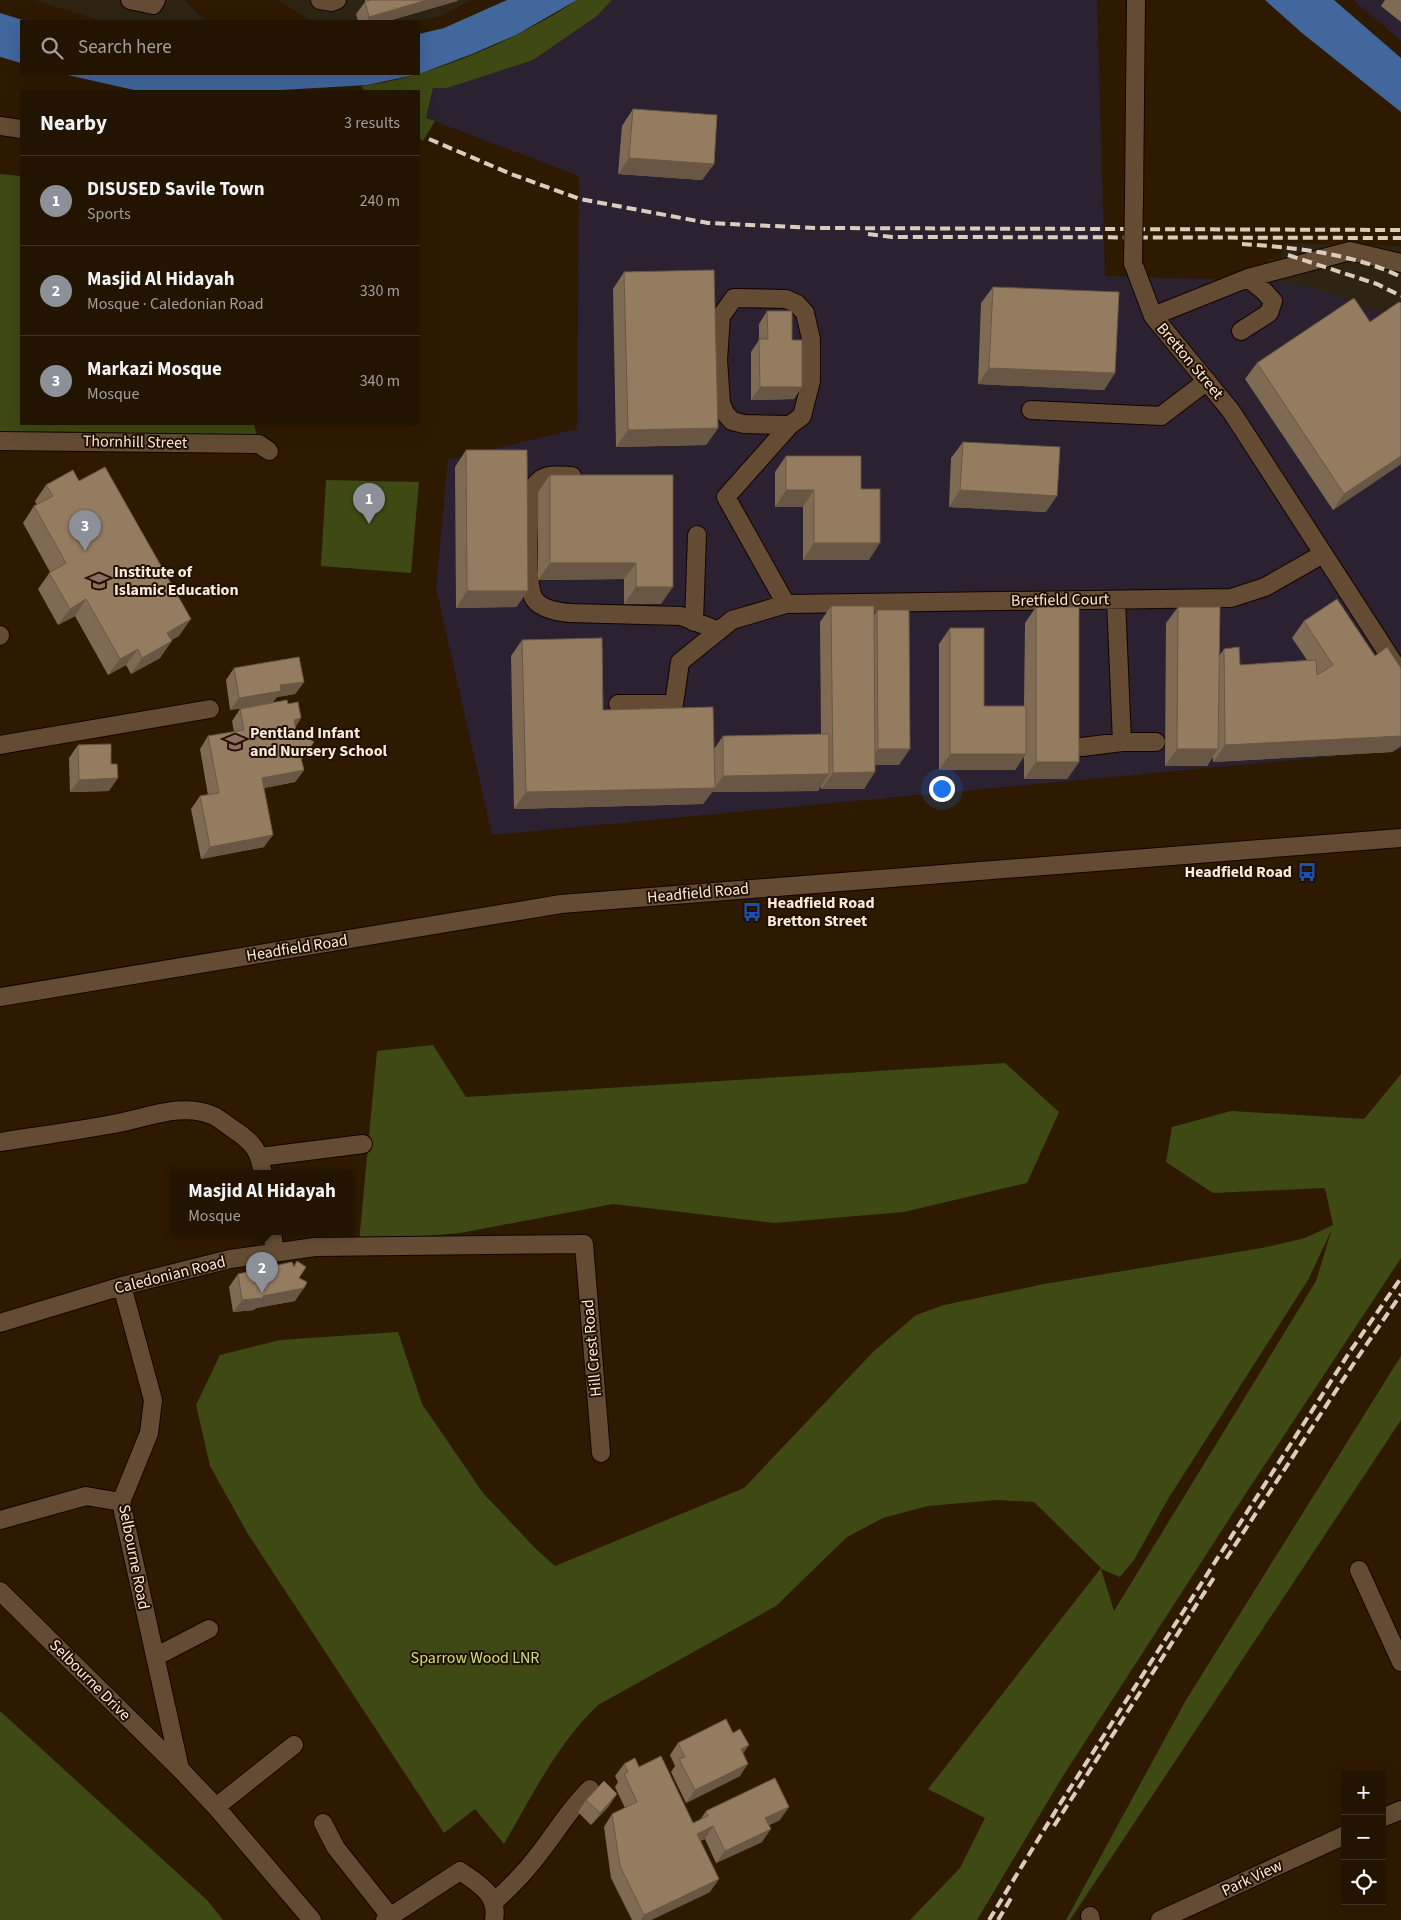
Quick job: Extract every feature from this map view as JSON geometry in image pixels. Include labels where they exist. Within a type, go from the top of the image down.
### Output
[{"type":"street","points":[[130,0],[153,5],[156,0]]},
{"type":"street","points":[[320,0],[332,2],[337,0]]},
{"type":"street","points":[[1123,0],[1136,0]]},
{"type":"street","name":"Bretton Street","points":[[1136,0],[1133,263],[1153,316],[1232,411],[1401,674]]},
{"type":"street","points":[[0,126],[20,129]]},
{"type":"street","points":[[1153,316],[1248,278],[1350,251],[1401,263]]},
{"type":"street","points":[[1241,332],[1270,313],[1273,301],[1248,278]]},
{"type":"street","points":[[786,604],[726,497],[790,425],[802,416],[811,381],[811,339],[805,313],[797,304],[786,299],[734,298],[721,316],[718,360],[721,403],[724,412],[732,421],[744,424],[790,425]]},
{"type":"street","points":[[1031,410],[1161,416],[1207,381]]},
{"type":"street","name":"Thornhill Street","points":[[0,442],[259,444],[268,451]]},
{"type":"street","points":[[579,476],[552,476],[540,479],[533,488],[530,510],[529,583],[534,599],[544,607],[563,612],[681,616],[719,631]]},
{"type":"street","points":[[694,622],[697,535]]},
{"type":"street","name":"Bretfield Court","points":[[618,704],[674,704],[680,662],[732,620],[786,604],[1231,598],[1265,587],[1323,554]]},
{"type":"street","points":[[1116,600],[1122,742]]},
{"type":"street","points":[[0,745],[210,709]]},
{"type":"street","points":[[1082,747],[1122,742],[1156,742]]},
{"type":"street","name":"Headfield Road","points":[[0,997],[561,904],[1401,838]]},
{"type":"street","points":[[0,1142],[114,1124],[174,1111],[191,1111],[213,1116],[249,1140],[260,1156],[262,1170]]},
{"type":"street","points":[[260,1156],[363,1144]]},
{"type":"street","points":[[272,1235],[275,1253]]},
{"type":"street","name":"Caledonian Road","points":[[0,1323],[122,1286],[230,1259],[315,1248],[584,1244]]},
{"type":"street","name":"Hill Crest Road","points":[[584,1244],[601,1453]]},
{"type":"street","name":"Selbourne Road","points":[[122,1286],[153,1400],[149,1433],[121,1502],[180,1769]]},
{"type":"street","points":[[0,1520],[86,1496],[121,1502]]},
{"type":"street","points":[[1359,1570],[1401,1662]]},
{"type":"street","name":"Selbourne Drive","points":[[0,1591],[180,1769]]},
{"type":"street","points":[[155,1657],[209,1629]]},
{"type":"street","points":[[216,1807],[294,1744]]},
{"type":"street","points":[[180,1769],[216,1807],[312,1920]]},
{"type":"street","points":[[494,1902],[516,1883],[577,1802],[590,1789]]},
{"type":"street","points":[[1386,1816],[1401,1810]]},
{"type":"street","points":[[323,1823],[336,1848],[387,1918],[460,1871],[477,1883],[494,1902],[496,1910],[494,1920]]},
{"type":"street","name":"Park View","points":[[1160,1920],[1341,1837]]},
{"type":"shaded area","points":[[34,0],[184,0],[205,20],[99,20]]},
{"type":"shaded area","points":[[278,0],[472,0],[444,15],[420,22],[420,20],[309,20]]},
{"type":"shaded area","points":[[612,0],[1097,0],[1105,276],[1274,281],[1312,287],[1385,315],[1401,324],[1401,750],[492,835],[436,588],[448,460],[577,429],[579,176],[426,118],[433,88],[447,88],[597,16]]},
{"type":"shaded area","points":[[1353,0],[1401,0],[1401,41]]},
{"type":"shaded area","points":[[1285,243],[1401,246],[1401,324],[1385,315],[1312,287],[1274,281],[1267,259],[1281,259]]},
{"type":"green space","points":[[577,0],[612,0],[597,16],[533,60],[447,88],[433,88],[426,118],[435,121],[423,141],[420,139],[420,90],[364,90],[361,86],[420,75],[502,42]]},
{"type":"green space","points":[[0,174],[20,176],[20,425],[254,425],[259,444],[0,434]]},
{"type":"green space","points":[[326,480],[419,482],[411,573],[321,566]]},
{"type":"green space","points":[[433,1045],[466,1097],[1005,1063],[1059,1112],[1027,1183],[904,1212],[774,1223],[613,1204],[460,1233],[359,1242],[377,1051]]},
{"type":"green space","name":"Sparrow Wood LNR","points":[[1401,1074],[1401,1258],[1063,1776],[977,1920],[910,1920],[960,1868],[985,1818],[928,1789],[1101,1568],[1034,1502],[997,1500],[928,1506],[883,1518],[847,1537],[776,1606],[598,1705],[583,1720],[558,1753],[504,1844],[475,1809],[444,1833],[248,1534],[210,1466],[196,1405],[220,1355],[280,1340],[398,1332],[422,1404],[483,1493],[536,1549],[555,1566],[744,1488],[873,1352],[916,1315],[944,1305],[1044,1284],[1262,1248],[1305,1238],[1333,1225],[1325,1188],[1213,1193],[1166,1162],[1172,1127],[1231,1111],[1364,1119]],"holes":[[[1332,1229],[1316,1281],[1114,1611],[1101,1569],[1120,1577],[1134,1560],[1168,1499],[1308,1280]]]},
{"type":"green space","points":[[1401,1356],[1401,1420],[1070,1920],[1066,1920],[1186,1700]]},
{"type":"green space","points":[[0,1711],[207,1900],[223,1920],[0,1920]]},
{"type":"water","points":[[507,0],[577,0],[516,35],[420,74],[420,34],[444,28]]},
{"type":"water","points":[[1265,0],[1334,0],[1401,58],[1401,112],[1302,33]]},
{"type":"water","points":[[0,13],[23,20],[20,20],[20,63],[0,57]]},
{"type":"water","points":[[67,75],[414,75],[367,85],[281,90],[134,90]]},
{"type":"building","points":[[371,0],[427,0],[369,17],[365,2]]},
{"type":"building","points":[[633,109],[717,115],[714,164],[629,158]]},
{"type":"building","points":[[714,270],[718,428],[628,430],[624,272]]},
{"type":"building","points":[[993,287],[1119,292],[1115,373],[989,368]]},
{"type":"building","points":[[1354,298],[1370,322],[1399,302],[1401,303],[1401,456],[1344,494],[1257,363]]},
{"type":"building","points":[[767,311],[792,311],[792,340],[802,340],[802,387],[760,387],[759,339],[768,339]]},
{"type":"building","points":[[963,442],[1060,447],[1057,496],[960,490]]},
{"type":"building","points":[[466,450],[527,450],[528,591],[467,591]]},
{"type":"building","points":[[786,456],[861,456],[861,489],[880,489],[880,543],[814,543],[814,490],[786,490]]},
{"type":"building","points":[[105,467],[191,619],[167,633],[172,641],[142,658],[138,649],[120,659],[86,599],[70,609],[49,573],[66,563],[34,506],[53,496],[46,485],[73,470],[79,481]]},
{"type":"building","points":[[550,475],[673,475],[673,587],[636,587],[636,563],[550,563]]},
{"type":"building","points":[[1337,599],[1375,656],[1387,647],[1401,668],[1401,736],[1225,745],[1224,649],[1239,647],[1240,665],[1316,660],[1317,675],[1333,665],[1304,621]]},
{"type":"building","points":[[831,606],[874,606],[875,772],[833,773]]},
{"type":"building","points":[[1036,607],[1079,607],[1079,762],[1036,762]]},
{"type":"building","points":[[1178,607],[1220,607],[1218,749],[1177,749]]},
{"type":"building","points":[[877,610],[909,610],[910,749],[878,749]]},
{"type":"building","points":[[950,628],[984,628],[984,706],[1026,706],[1026,754],[950,754]]},
{"type":"building","points":[[602,638],[603,710],[713,707],[715,788],[526,792],[522,640]]},
{"type":"building","points":[[299,657],[304,682],[280,685],[281,691],[239,698],[234,668]]},
{"type":"building","points":[[287,700],[288,704],[298,702],[301,718],[294,720],[296,730],[314,742],[301,759],[304,770],[262,778],[273,835],[210,847],[200,796],[219,793],[208,736],[244,730],[240,709]]},
{"type":"building","points":[[829,734],[829,774],[723,776],[723,736]]},
{"type":"building","points":[[111,744],[111,764],[117,764],[118,778],[79,780],[78,745]]},
{"type":"building","points":[[297,1261],[306,1267],[299,1278],[307,1282],[304,1288],[263,1296],[263,1298],[242,1300],[238,1274],[292,1262],[294,1267]]},
{"type":"building","points":[[726,1719],[733,1733],[740,1729],[749,1745],[741,1749],[748,1764],[695,1790],[679,1759],[685,1757],[678,1743]]},
{"type":"building","points":[[661,1756],[693,1823],[708,1816],[706,1811],[775,1778],[789,1807],[765,1818],[771,1829],[725,1851],[713,1826],[697,1834],[719,1879],[644,1915],[620,1866],[612,1814],[637,1802],[624,1774],[628,1772],[624,1764],[635,1758],[639,1767]]},
{"type":"building","points":[[604,1781],[617,1794],[600,1813],[586,1800]]},
{"type":"railway","points":[[429,139],[511,174],[580,199],[708,223],[816,228],[1401,230]]},
{"type":"railway","points":[[868,234],[892,237],[1401,238]]},
{"type":"railway","points":[[1242,244],[1282,247],[1344,257],[1383,269],[1401,277]]},
{"type":"railway","points":[[1288,255],[1377,284],[1401,296]]},
{"type":"railway","points":[[989,1920],[1058,1807],[1349,1353],[1401,1278]]},
{"type":"railway","points":[[1226,1559],[1401,1294]]},
{"type":"railway","points":[[1054,1826],[1215,1576]]},
{"type":"railway","points":[[998,1920],[1013,1895]]},
{"type":"place","name":"DISUSED Savile Town","points":[[369,524]]},
{"type":"place","name":"Markazi Mosque","points":[[85,551]]},
{"type":"place","name":"Institute of Islamic Education","points":[[99,581]]},
{"type":"place","name":"Pentland Infant and Nursery School","points":[[235,742]]},
{"type":"place","name":"Headfield Road","points":[[1307,872]]},
{"type":"place","name":"Headfield Road Bretton Street","points":[[752,912]]},
{"type":"place","name":"Masjid Al Hidayah","points":[[262,1293]]}]
